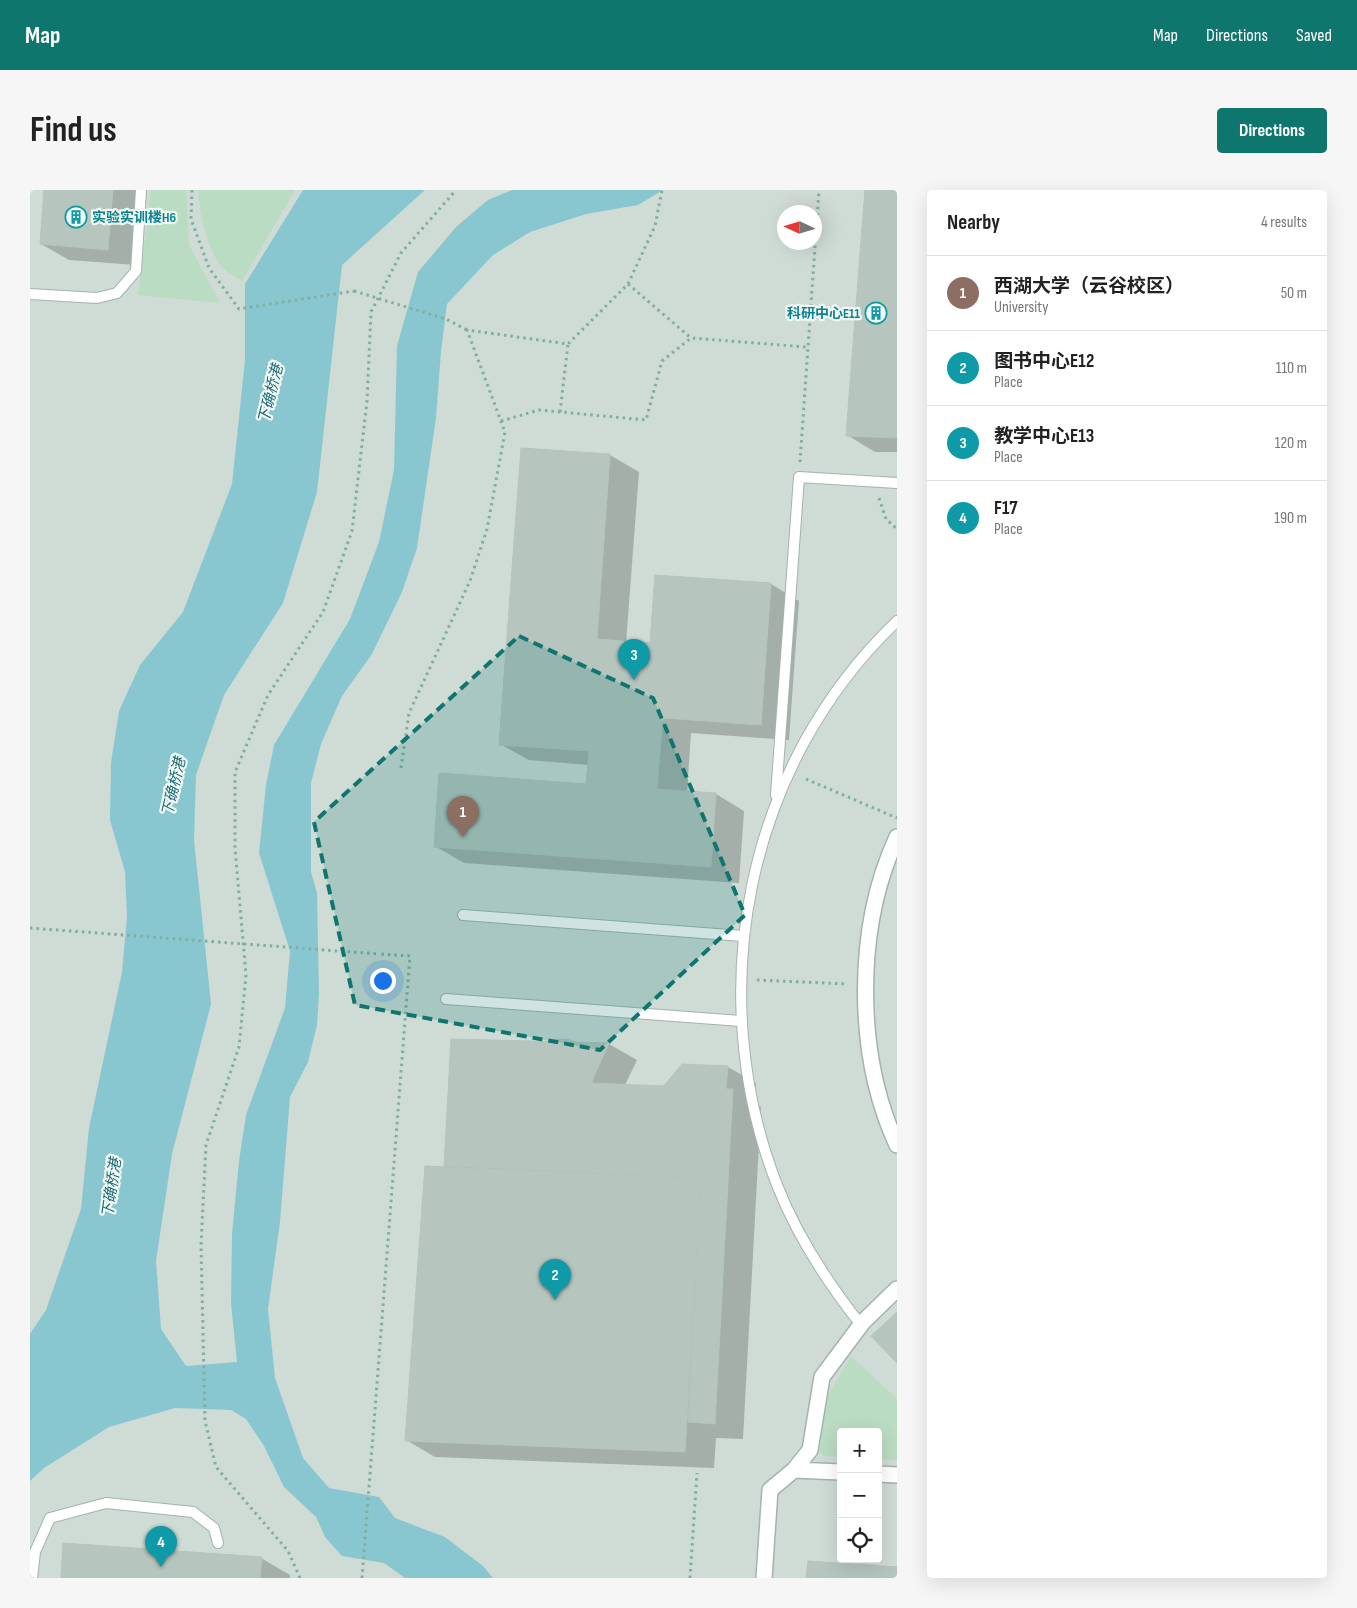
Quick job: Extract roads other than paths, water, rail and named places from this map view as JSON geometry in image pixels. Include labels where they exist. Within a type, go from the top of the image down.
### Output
[{"type":"street","points":[[897,838],[881,882],[871,926],[866,985],[866,1015],[871,1060],[882,1103],[897,1145]]},
{"type":"street","points":[[764,1578],[770,1490],[794,1470],[810,1450],[822,1377],[861,1325],[897,1289]]},
{"type":"street","points":[[794,1470],[837,1472]]},
{"type":"street","points":[[882,1474],[897,1476]]},
{"type":"lane","points":[[30,294],[97,298],[117,293],[136,271],[141,190]]},
{"type":"lane","points":[[776,803],[799,477],[897,483]]},
{"type":"lane","points":[[861,1325],[816,1263],[777,1187],[752,1105],[744,1063],[740,980],[743,936],[749,894],[759,852],[789,772],[808,734],[831,698],[857,664],[897,621]]},
{"type":"lane","points":[[463,915],[743,936]]},
{"type":"lane","points":[[446,999],[741,1021]]},
{"type":"lane","points":[[32,1578],[36,1552],[50,1518],[106,1502],[193,1512],[214,1528],[218,1543]]},
{"type":"water","name":"下确桥港","points":[[303,190],[425,190],[342,265],[317,492],[283,603],[224,695],[196,775],[194,840],[211,1004],[172,1154],[156,1261],[161,1329],[186,1366],[237,1362],[231,1303],[232,1234],[239,1161],[246,1115],[285,1008],[290,951],[259,853],[266,785],[274,745],[350,619],[379,542],[394,470],[397,346],[418,272],[456,227],[488,200],[512,190],[663,190],[638,205],[586,214],[530,232],[493,255],[447,304],[436,418],[417,548],[402,592],[372,654],[342,696],[321,744],[311,783],[311,872],[317,893],[319,994],[317,1025],[308,1062],[290,1097],[280,1222],[268,1309],[275,1378],[303,1458],[329,1488],[379,1497],[395,1518],[445,1537],[483,1566],[493,1578],[405,1578],[384,1563],[342,1556],[325,1537],[316,1517],[284,1487],[264,1446],[246,1419],[231,1410],[175,1408],[109,1427],[44,1468],[30,1481],[30,1334],[46,1310],[81,1209],[89,1128],[122,972],[127,917],[125,872],[110,820],[111,763],[119,711],[140,665],[183,612],[232,484],[245,360],[245,284]]},
{"type":"place","name":"实验实训楼H6","points":[[76,217]]},
{"type":"place","name":"科研中心E11","points":[[876,313]]},
{"type":"place","name":"教学中心E13","points":[[634,680]]},
{"type":"place","name":"西湖大学（云谷校区）","points":[[463,837]]},
{"type":"place","name":"图书中心E12","points":[[555,1300]]},
{"type":"place","name":"F17","points":[[161,1567]]}]
